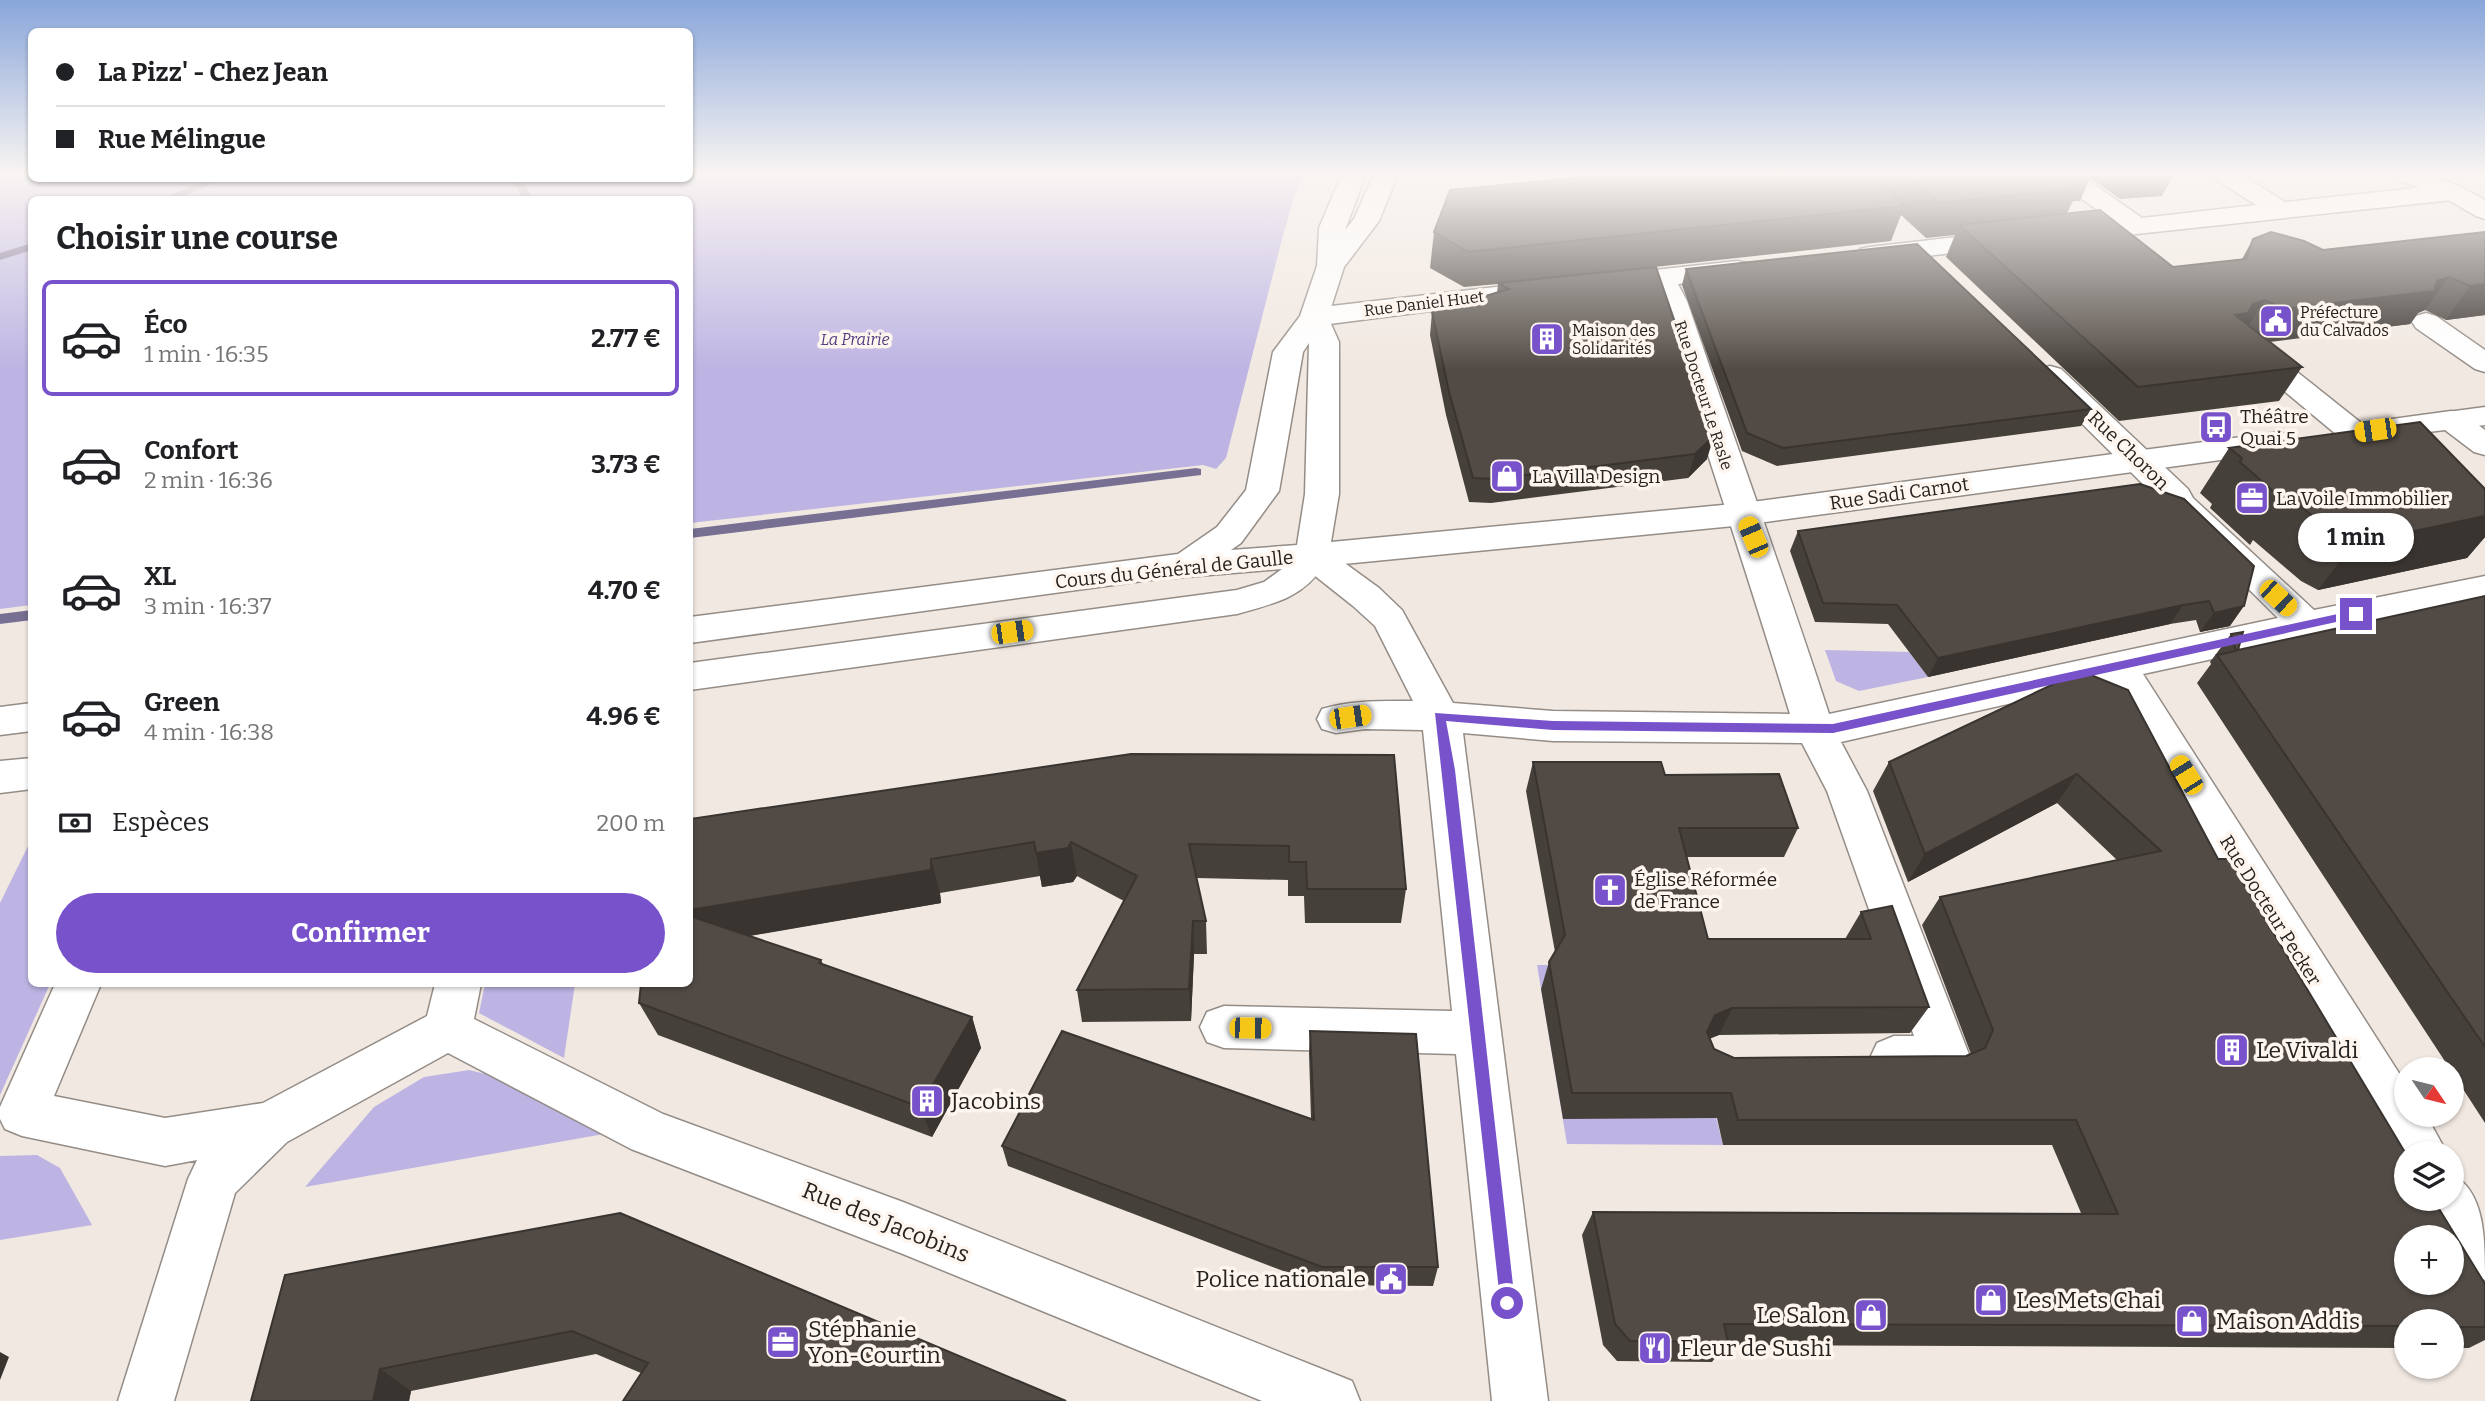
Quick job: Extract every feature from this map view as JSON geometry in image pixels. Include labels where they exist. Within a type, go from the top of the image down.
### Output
[{"type":"street","points":[[1187,565],[1229,535],[1262,491],[1288,352],[1314,317],[1331,266],[1332,239]]},
{"type":"street","points":[[1331,266],[1352,239]]},
{"type":"street","points":[[1907,239],[1941,272]]},
{"type":"street","points":[[1849,257],[2011,239]]},
{"type":"street","name":"Rue Daniel Huet","points":[[1314,317],[1767,266]]},
{"type":"street","name":"Rue Docteur Le Rasle","points":[[1661,277],[1672,301],[1755,541],[1814,729],[1847,791],[1946,1057],[1853,1058]]},
{"type":"street","points":[[1314,317],[1324,342],[1322,494],[1312,556],[1366,597],[1389,619],[1440,716],[1449,770],[1520,1401]]},
{"type":"street","points":[[2426,322],[2485,363]]},
{"type":"street","points":[[2245,345],[2354,433]]},
{"type":"street","name":"Rue Choron","points":[[2026,352],[2307,624]]},
{"type":"street","name":"Rue Sadi Carnot","points":[[1312,556],[1744,514],[2485,416]]},
{"type":"street","points":[[2451,420],[2485,445]]},
{"type":"street","name":"Cours du Général de Gaulle","points":[[693,630],[1187,565],[1312,556]]},
{"type":"street","name":"Cours du Général de Gaulle","points":[[693,677],[1237,602],[1276,591],[1301,573],[1312,556]]},
{"type":"street","points":[[1336,719],[1365,715],[1440,716],[1553,726],[1843,727],[2307,624],[2485,588]]},
{"type":"street","name":"Rue Docteur Pecker","points":[[2119,666],[2415,1141]]},
{"type":"street","points":[[0,721],[28,718]]},
{"type":"street","points":[[0,777],[28,774]]},
{"type":"street","points":[[77,987],[11,1120],[165,1142],[269,1125]]},
{"type":"street","points":[[146,1401],[214,1179],[269,1125],[448,1029],[457,987]]},
{"type":"street","points":[[1224,1027],[1477,1033]]},
{"type":"street","name":"Rue des Jacobins","points":[[448,1029],[649,1132],[903,1228],[1332,1401]]},
{"type":"street","points":[[165,1142],[214,1179]]},
{"type":"street","points":[[2459,1211],[2485,1253]]},
{"type":"green space","name":"La Prairie","points":[[0,239],[28,239],[28,605],[0,609]]},
{"type":"green space","name":"La Prairie","points":[[693,239],[1282,239],[1226,458],[1216,469],[1203,465],[693,523]]},
{"type":"green space","points":[[1825,650],[1909,652],[1928,677],[1859,691],[1836,681]]},
{"type":"green space","points":[[28,846],[28,987],[49,987],[0,1095],[0,903]]},
{"type":"green space","points":[[1537,965],[1555,965],[1708,1085],[1723,1145],[1567,1144]]},
{"type":"green space","points":[[484,987],[575,987],[564,1058],[479,1013]]},
{"type":"green space","points":[[469,1070],[506,1079],[604,1134],[305,1187],[374,1107],[424,1077]]},
{"type":"green space","points":[[37,1155],[60,1168],[92,1225],[0,1240],[0,1156]]},
{"type":"building","points":[[1447,239],[1588,239],[1468,252]]},
{"type":"building","points":[[1975,239],[2138,239],[2173,267],[2246,259],[2253,239],[2298,239],[2323,250],[2419,239],[2485,239],[2485,284],[2470,286],[2449,277],[2437,281],[2434,291],[2284,309],[2265,300],[2253,304],[2248,313],[2235,315],[2302,367],[2138,387]]},
{"type":"building","points":[[1917,244],[2091,409],[1783,448],[1747,433],[1686,269]]},
{"type":"building","points":[[1656,267],[1714,436],[1695,454],[1495,479],[1473,478],[1449,392],[1432,312],[1509,289],[1498,283]]},
{"type":"building","points":[[2420,422],[2485,489],[2485,516],[2353,544],[2336,535],[2283,492],[2282,499],[2240,462],[2242,458],[2229,448]]},
{"type":"building","points":[[2140,484],[2184,499],[2254,566],[2244,606],[2214,613],[2209,601],[2183,605],[1938,658],[1897,605],[1823,603],[1798,531]]},
{"type":"building","points":[[2485,596],[2485,1047],[2217,655],[2236,651],[2231,634],[2243,632],[2238,650]]},
{"type":"building","points":[[2081,671],[2128,690],[2218,859],[2229,859],[2398,1141],[2394,1141],[2394,1211],[2440,1211],[2449,1225],[2394,1225],[2394,1295],[2464,1295],[2464,1250],[2485,1284],[2485,1327],[2464,1327],[2464,1309],[2394,1309],[2394,1326],[1724,1324],[1728,1342],[1630,1341],[1615,1324],[1593,1212],[2118,1214],[2076,1120],[1738,1120],[1731,1093],[1572,1093],[1549,962],[1565,935],[1533,762],[1661,762],[1665,775],[1779,774],[1798,828],[1679,828],[1708,939],[1871,939],[1861,912],[1892,906],[1929,1007],[1732,1008],[1715,1015],[1707,1032],[1714,1049],[1734,1058],[1966,1056],[1985,1048],[1993,1030],[1940,897],[2161,851],[2077,774],[1925,854],[1889,762]]},
{"type":"building","points":[[1131,754],[1394,755],[1406,889],[1307,889],[1306,862],[1289,862],[1289,846],[1189,844],[1206,921],[1193,921],[1189,989],[1077,990],[1137,876],[1071,842],[1068,848],[1036,853],[1034,842],[931,859],[931,870],[693,910],[693,819]]},
{"type":"building","points":[[693,917],[821,960],[819,963],[972,1017],[920,1107],[639,1003],[641,987],[693,987]]},
{"type":"building","points":[[1062,1031],[1314,1120],[1310,1031],[1416,1034],[1438,1267],[1322,1267],[1002,1146]]},
{"type":"building","points":[[620,1213],[1066,1401],[623,1401],[648,1363],[572,1331],[380,1369],[373,1401],[251,1401],[285,1275]]},
{"type":"waterway","points":[[0,257],[28,247]]},
{"type":"waterway","points":[[693,534],[1196,472]]},
{"type":"waterway","points":[[0,619],[28,616]]},
{"type":"place","name":"Préfecture du Calvados","points":[[2276,321]]},
{"type":"place","name":"Maison des Solidarités","points":[[1547,339]]},
{"type":"place","name":"Théâtre Quai 5","points":[[2216,427]]},
{"type":"place","name":"La Villa Design","points":[[1507,476]]},
{"type":"place","name":"La Voile Immobilier","points":[[2252,498]]},
{"type":"place","name":"Église Réformée de France","points":[[1610,890]]},
{"type":"place","name":"Le Vivaldi","points":[[2232,1050]]},
{"type":"place","name":"Jacobins","points":[[927,1101]]},
{"type":"place","name":"Police nationale","points":[[1391,1279]]},
{"type":"place","name":"Les Mets Chai","points":[[1991,1300]]},
{"type":"place","name":"Le Salon","points":[[1871,1315]]},
{"type":"place","name":"Maison Addis","points":[[2192,1321]]},
{"type":"place","name":"Stéphanie Yon-Courtin","points":[[783,1342]]},
{"type":"place","name":"Fleur de Sushi","points":[[1655,1348]]},
{"type":"route","points":[[1507,1303],[1449,770],[1440,716],[1553,726],[1833,729],[2356,614]]}]
